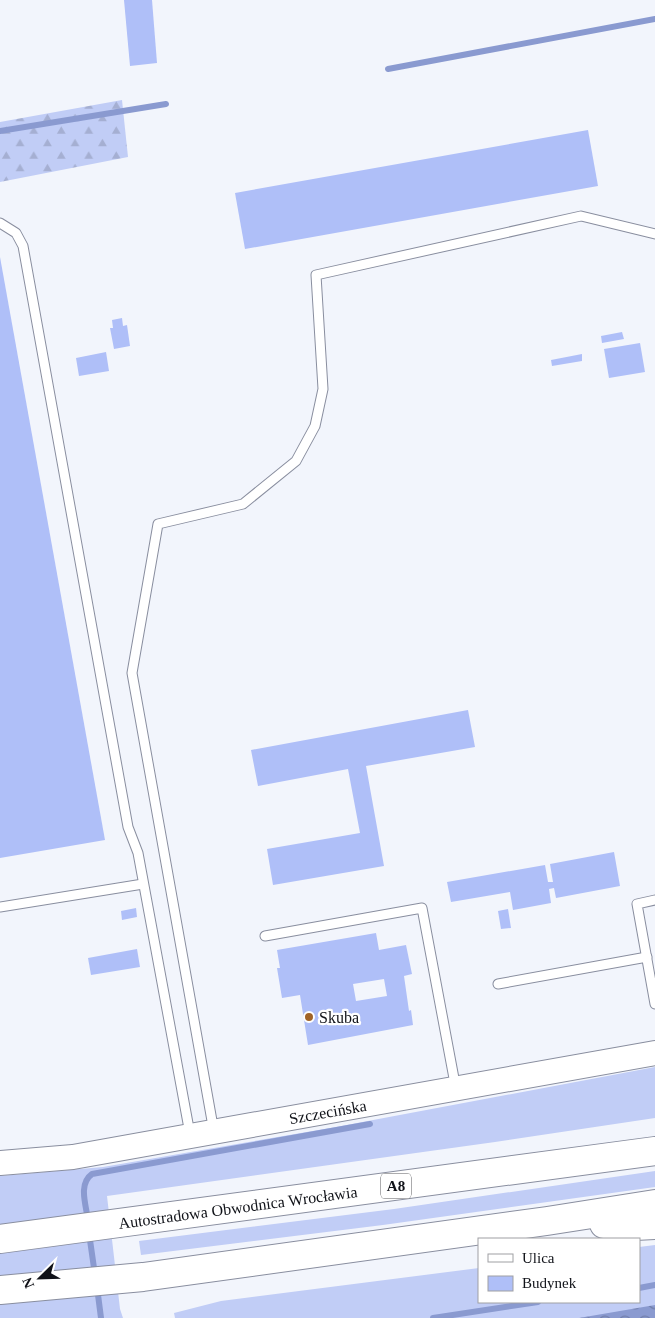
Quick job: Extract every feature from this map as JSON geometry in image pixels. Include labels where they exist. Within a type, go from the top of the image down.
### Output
[{"type":"highway","name":"Autostradowa Obwodnica Wrocławia","points":[[0,1239],[655,1151]]},
{"type":"highway","points":[[0,1290],[144,1277],[547,1221],[655,1204]]},
{"type":"highway","points":[[547,1221],[635,1226],[655,1225]]},
{"type":"street","name":"Szczecińska","points":[[0,1163],[74,1157],[655,1053]]},
{"type":"lane","points":[[214,1132],[132,672],[158,524],[243,504],[296,462],[316,426],[323,389],[316,275],[581,216],[655,234]]},
{"type":"lane","points":[[0,223],[16,233],[23,246],[128,827],[138,853],[191,1137]]},
{"type":"lane","points":[[0,907],[143,884]]},
{"type":"lane","points":[[655,900],[637,904],[655,1004]]},
{"type":"lane","points":[[265,936],[422,908],[456,1089]]},
{"type":"lane","points":[[498,984],[647,957]]},
{"type":"green space","points":[[122,100],[128,157],[0,182],[0,122]]},
{"type":"green space","points":[[655,1067],[655,1118],[107,1196],[120,1309],[123,1318],[0,1318],[0,1176],[103,1167],[336,1127]]},
{"type":"green space","points":[[655,1171],[655,1187],[383,1225],[141,1255],[139,1241],[394,1209]]},
{"type":"green space","points":[[655,1245],[655,1318],[175,1318],[174,1313],[221,1301],[478,1268],[478,1303],[640,1303],[640,1247]]},
{"type":"water","points":[[655,1305],[655,1318],[579,1318]]},
{"type":"building","points":[[124,0],[152,0],[157,63],[130,66]]},
{"type":"building","points":[[588,130],[598,186],[245,249],[235,193]]},
{"type":"building","points":[[0,257],[105,840],[0,858]]},
{"type":"building","points":[[122,318],[123,326],[127,325],[130,346],[114,349],[110,328],[113,328],[112,320]]},
{"type":"building","points":[[622,332],[624,339],[602,343],[601,336]]},
{"type":"building","points":[[640,343],[645,372],[609,378],[604,349]]},
{"type":"building","points":[[106,352],[109,371],[79,376],[76,358]]},
{"type":"building","points":[[582,354],[582,361],[552,366],[551,360]]},
{"type":"building","points":[[468,710],[475,747],[366,766],[384,866],[273,885],[267,849],[360,833],[348,769],[258,786],[251,750]]},
{"type":"building","points":[[614,852],[620,886],[556,898],[554,888],[549,889],[551,903],[513,910],[510,892],[451,902],[447,882],[545,865],[548,882],[553,882],[550,864]]},
{"type":"building","points":[[136,908],[137,917],[122,920],[121,911]]},
{"type":"building","points":[[508,909],[511,928],[501,929],[498,911]]},
{"type":"building","points":[[376,933],[379,950],[406,945],[412,974],[404,976],[413,1025],[308,1045],[300,995],[282,998],[277,968],[280,968],[277,950]],"holes":[[[384,979],[387,996],[356,1001],[353,984]]]},
{"type":"building","points":[[137,949],[140,967],[91,975],[88,958]]},
{"type":"waterway","points":[[388,69],[655,19]]},
{"type":"waterway","points":[[0,131],[166,104]]},
{"type":"waterway","points":[[88,1220],[84,1189],[85,1183],[92,1174],[370,1124]]},
{"type":"waterway","points":[[89,1233],[95,1275]]},
{"type":"waterway","points":[[640,1288],[655,1285]]},
{"type":"waterway","points":[[97,1287],[101,1318]]},
{"type":"waterway","points":[[433,1318],[531,1303]]},
{"type":"place","name":"Skuba","points":[[309,1017]]}]
